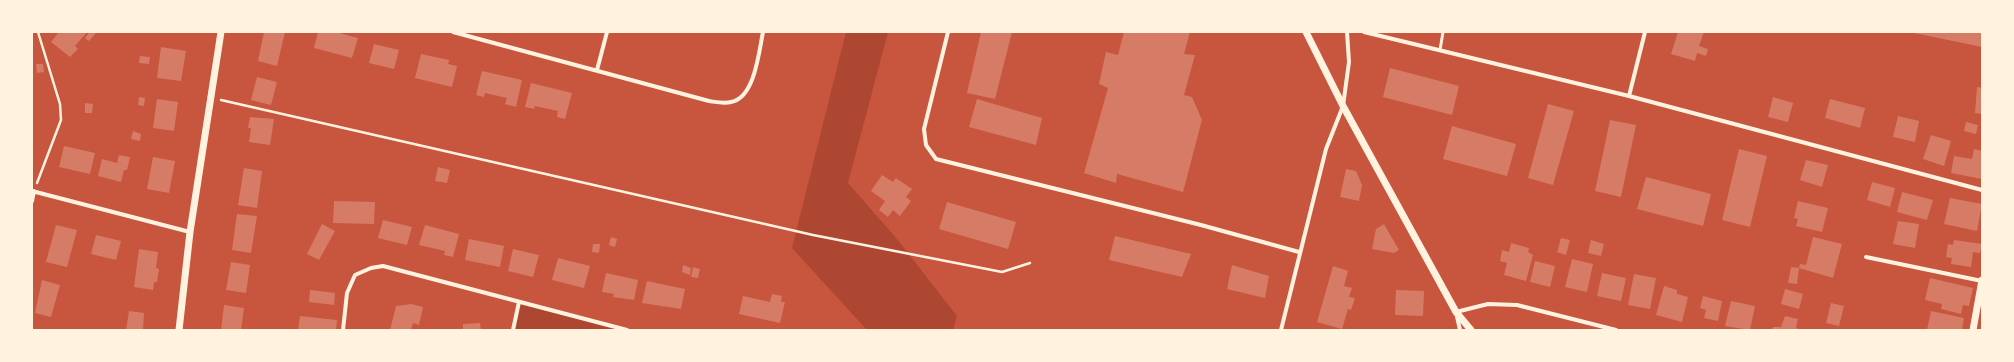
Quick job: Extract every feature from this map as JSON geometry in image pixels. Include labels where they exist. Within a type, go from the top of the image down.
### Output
[{"type":"street","points":[[179,330],[190,232],[209,98],[221,32]]},
{"type":"street","points":[[453,32],[709,101],[732,102],[743,94],[751,82],[763,32]]},
{"type":"street","points":[[597,70],[607,32]]},
{"type":"street","points":[[948,32],[924,129],[926,145],[936,159],[1201,225],[1299,252]]},
{"type":"street","points":[[1306,32],[1343,106],[1456,312],[1471,330]]},
{"type":"street","points":[[1281,330],[1299,252],[1326,149],[1343,106],[1349,62],[1347,32]]},
{"type":"street","points":[[1364,32],[1629,96],[1982,190]]},
{"type":"street","points":[[1629,96],[1645,32]]},
{"type":"street","points":[[32,201],[33,191],[190,232]]},
{"type":"street","points":[[1866,257],[1982,281],[1973,330]]},
{"type":"street","points":[[343,330],[347,294],[355,275],[371,268],[383,266],[627,330]]},
{"type":"street","points":[[513,330],[518,302]]},
{"type":"street","points":[[1456,312],[1488,304],[1517,306],[1616,330]]},
{"type":"street","points":[[1456,312],[1460,330]]},
{"type":"lane","points":[[1440,50],[1443,32]]},
{"type":"path","points":[[33,191],[61,120],[60,104],[38,32]]},
{"type":"path","points":[[209,98],[813,235],[1002,272],[1030,263]]},
{"type":"shaded area","points":[[846,32],[888,32],[848,183],[897,239],[957,316],[953,330],[867,330],[792,248]]},
{"type":"shaded area","points":[[519,302],[621,330],[513,330]]},
{"type":"building","points":[[59,32],[87,32],[75,46],[78,49],[70,57],[51,42]]},
{"type":"building","points":[[88,32],[96,33],[89,41],[85,38],[89,33]]},
{"type":"building","points":[[264,32],[285,32],[277,66],[258,61]]},
{"type":"building","points":[[318,32],[336,32],[358,38],[352,58],[314,48]]},
{"type":"building","points":[[981,32],[1012,32],[995,99],[967,93]]},
{"type":"building","points":[[1124,32],[1190,32],[1184,54],[1195,55],[1184,95],[1192,97],[1202,120],[1183,192],[1117,174],[1116,183],[1084,173],[1108,88],[1099,84],[1106,52],[1118,55]]},
{"type":"building","points":[[1678,32],[1704,32],[1699,46],[1708,49],[1706,56],[1697,53],[1695,61],[1671,54]]},
{"type":"building","points":[[1982,32],[1982,47],[1914,33]]},
{"type":"building","points":[[374,44],[399,50],[394,69],[369,63]]},
{"type":"building","points":[[161,47],[186,51],[181,81],[157,78]]},
{"type":"building","points":[[421,54],[449,60],[448,64],[457,66],[452,87],[415,78]]},
{"type":"building","points":[[140,56],[150,57],[149,64],[139,63]]},
{"type":"building","points":[[36,64],[43,64],[44,72],[37,73]]},
{"type":"building","points":[[1390,68],[1459,86],[1452,115],[1383,97]]},
{"type":"building","points":[[482,71],[522,80],[516,107],[505,104],[507,98],[485,93],[484,97],[476,95]]},
{"type":"building","points":[[257,77],[277,82],[271,105],[251,100]]},
{"type":"building","points":[[531,83],[572,93],[565,119],[557,117],[558,111],[535,106],[534,109],[525,107]]},
{"type":"building","points":[[1977,87],[1982,88],[1982,114],[1975,113]]},
{"type":"building","points":[[139,97],[145,98],[144,106],[138,105]]},
{"type":"building","points":[[1773,97],[1793,103],[1788,122],[1768,117]]},
{"type":"building","points":[[157,99],[178,102],[174,131],[153,128]]},
{"type":"building","points":[[977,99],[1042,118],[1036,145],[969,127]]},
{"type":"building","points":[[1830,99],[1865,108],[1860,128],[1825,118]]},
{"type":"building","points":[[85,103],[93,104],[92,113],[85,113]]},
{"type":"building","points":[[1548,104],[1574,111],[1553,185],[1528,178]]},
{"type":"building","points":[[1898,116],[1919,121],[1915,142],[1893,137]]},
{"type":"building","points":[[250,117],[274,119],[270,145],[249,142],[251,128],[248,128]]},
{"type":"building","points":[[1610,120],[1636,125],[1621,197],[1595,191]]},
{"type":"building","points":[[1966,122],[1978,125],[1976,134],[1964,131]]},
{"type":"building","points":[[1452,126],[1516,144],[1507,176],[1443,159]]},
{"type":"building","points":[[133,131],[141,134],[140,141],[131,139]]},
{"type":"building","points":[[1931,135],[1951,141],[1944,166],[1923,159]]},
{"type":"building","points":[[64,146],[95,153],[90,174],[59,167]]},
{"type":"building","points":[[1739,149],[1767,156],[1750,227],[1722,220]]},
{"type":"building","points":[[1974,149],[1982,151],[1982,179],[1951,173],[1954,156],[1972,159]]},
{"type":"building","points":[[119,155],[130,157],[127,170],[124,170],[121,182],[98,176],[102,159],[117,163]]},
{"type":"building","points":[[153,157],[175,161],[169,193],[147,189]]},
{"type":"building","points":[[1806,160],[1828,165],[1822,187],[1800,180]]},
{"type":"building","points":[[438,167],[450,170],[447,183],[435,181]]},
{"type":"building","points":[[244,168],[262,171],[257,208],[238,205]]},
{"type":"building","points":[[1346,169],[1356,171],[1362,185],[1359,201],[1340,197]]},
{"type":"building","points":[[882,175],[893,182],[896,178],[912,189],[906,197],[911,201],[900,216],[893,210],[888,217],[879,210],[885,201],[871,191]]},
{"type":"building","points":[[1646,177],[1711,194],[1703,226],[1637,209]]},
{"type":"building","points":[[1872,182],[1895,188],[1890,207],[1867,200]]},
{"type":"building","points":[[1902,192],[1933,200],[1927,220],[1897,212]]},
{"type":"building","points":[[1950,198],[1982,204],[1977,231],[1944,224]]},
{"type":"building","points":[[334,201],[375,202],[374,224],[333,223]]},
{"type":"building","points":[[1798,201],[1828,208],[1822,232],[1796,226],[1798,219],[1794,218]]},
{"type":"building","points":[[947,202],[1016,222],[1008,249],[939,229]]},
{"type":"building","points":[[237,214],[257,216],[251,253],[232,250]]},
{"type":"building","points":[[383,220],[412,227],[407,245],[378,238]]},
{"type":"building","points":[[1898,221],[1919,224],[1915,248],[1893,244]]},
{"type":"building","points":[[322,224],[335,231],[319,260],[307,254]]},
{"type":"building","points":[[1384,224],[1399,250],[1394,253],[1372,249],[1376,229]]},
{"type":"building","points":[[56,225],[77,230],[67,267],[46,262]]},
{"type":"building","points":[[425,225],[459,234],[453,257],[444,255],[445,251],[419,245]]},
{"type":"building","points":[[96,235],[121,241],[116,260],[91,254]]},
{"type":"building","points":[[1115,236],[1191,254],[1182,277],[1109,260]]},
{"type":"building","points":[[611,237],[617,239],[615,247],[609,245]]},
{"type":"building","points":[[1813,237],[1842,244],[1833,278],[1799,268],[1800,264],[1806,265]]},
{"type":"building","points":[[1561,238],[1570,240],[1566,255],[1557,252]]},
{"type":"building","points":[[469,239],[504,246],[500,267],[465,260]]},
{"type":"building","points":[[1591,240],[1604,244],[1601,256],[1588,253]]},
{"type":"building","points":[[1954,240],[1982,244],[1980,253],[1973,252],[1971,267],[1951,264],[1952,258],[1946,257],[1948,244],[1953,245]]},
{"type":"building","points":[[1511,243],[1529,248],[1528,252],[1533,255],[1526,281],[1504,275],[1507,263],[1500,261],[1502,250],[1509,252]]},
{"type":"building","points":[[593,244],[600,244],[599,253],[592,252]]},
{"type":"building","points":[[139,249],[158,252],[156,268],[159,269],[157,282],[154,282],[153,290],[134,287]]},
{"type":"building","points":[[513,249],[539,255],[533,277],[508,271]]},
{"type":"building","points":[[558,258],[590,266],[584,288],[552,280]]},
{"type":"building","points":[[1572,259],[1593,264],[1587,292],[1565,287]]},
{"type":"building","points":[[1535,261],[1555,266],[1550,287],[1530,282]]},
{"type":"building","points":[[231,262],[250,265],[246,293],[226,290]]},
{"type":"building","points":[[683,265],[691,268],[690,275],[682,272]]},
{"type":"building","points":[[1232,265],[1269,276],[1265,298],[1227,289]]},
{"type":"building","points":[[1333,266],[1348,271],[1344,286],[1352,288],[1349,297],[1355,298],[1351,310],[1348,309],[1342,329],[1317,322]]},
{"type":"building","points":[[693,267],[700,269],[698,278],[691,277]]},
{"type":"building","points":[[1791,267],[1799,268],[1797,284],[1788,283]]},
{"type":"building","points":[[606,273],[638,280],[634,300],[613,297],[614,294],[602,292]]},
{"type":"building","points":[[1602,273],[1626,278],[1621,301],[1597,296]]},
{"type":"building","points":[[1634,274],[1656,278],[1650,309],[1628,305]]},
{"type":"building","points":[[1930,278],[1973,288],[1969,306],[1963,305],[1961,314],[1941,309],[1942,304],[1925,300]]},
{"type":"building","points":[[42,280],[60,285],[51,317],[35,313]]},
{"type":"building","points":[[647,281],[685,289],[681,309],[642,303]]},
{"type":"building","points":[[1664,286],[1677,290],[1677,294],[1688,297],[1682,322],[1656,315]]},
{"type":"building","points":[[1785,289],[1803,294],[1799,309],[1781,304]]},
{"type":"building","points":[[310,290],[335,293],[334,305],[309,302]]},
{"type":"building","points":[[1396,290],[1424,291],[1423,316],[1395,315]]},
{"type":"building","points":[[772,294],[782,296],[781,302],[785,302],[780,323],[739,314],[743,296],[770,302]]},
{"type":"building","points":[[1703,296],[1722,301],[1718,321],[1704,318],[1706,310],[1700,308]]},
{"type":"building","points":[[1731,301],[1755,306],[1750,330],[1725,326]]},
{"type":"building","points":[[1831,303],[1844,306],[1839,326],[1826,323]]},
{"type":"building","points":[[411,304],[423,307],[419,325],[413,323],[411,330],[390,330],[396,306]]},
{"type":"building","points":[[224,305],[244,308],[241,330],[221,330]]},
{"type":"building","points":[[129,311],[144,313],[143,330],[126,330]]},
{"type":"building","points":[[1931,311],[1964,318],[1962,330],[1927,330]]},
{"type":"building","points":[[300,316],[337,320],[336,330],[298,330]]},
{"type":"building","points":[[1785,316],[1798,319],[1796,328],[1802,330],[1772,330],[1773,327],[1781,327]]},
{"type":"building","points":[[480,323],[481,330],[463,330],[463,324]]}]
